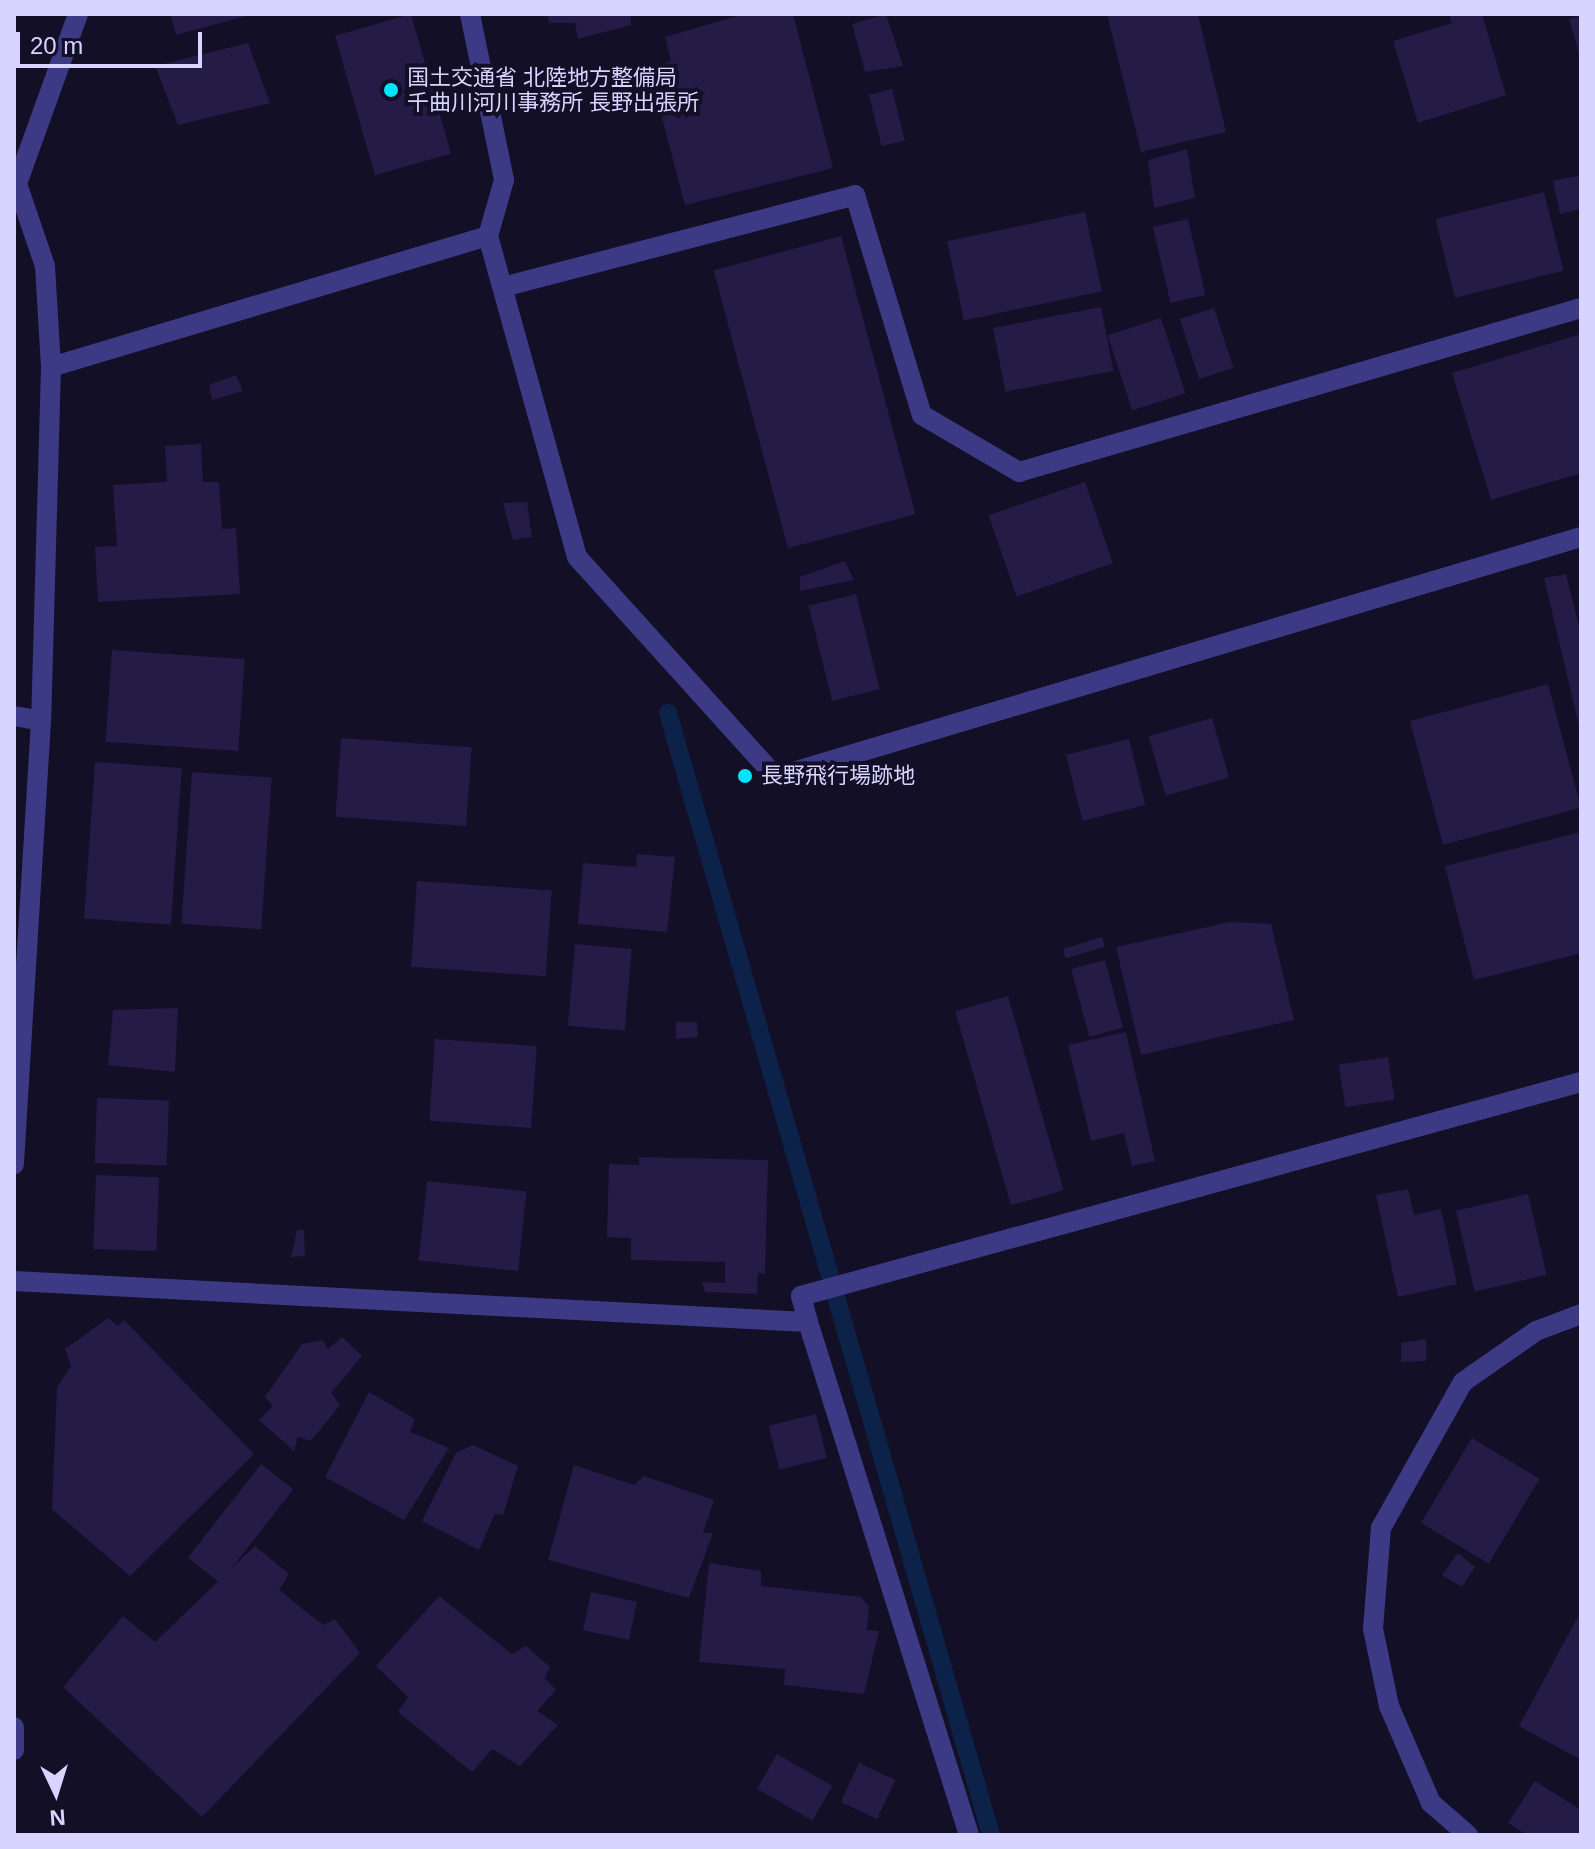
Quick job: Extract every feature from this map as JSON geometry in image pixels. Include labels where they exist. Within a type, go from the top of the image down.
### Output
[{"type":"street","points":[[14,1164],[41,721],[51,367],[45,266],[17,176],[78,14]]},
{"type":"street","points":[[470,14],[504,180],[488,236],[577,557],[776,777],[1581,537]]},
{"type":"street","points":[[503,287],[855,195],[922,415],[1019,472],[1581,308]]},
{"type":"street","points":[[51,367],[488,236]]},
{"type":"street","points":[[14,716],[41,721]]},
{"type":"street","points":[[969,1835],[801,1296],[1581,1082]]},
{"type":"street","points":[[14,1281],[808,1322]]},
{"type":"street","points":[[1468,1835],[1431,1803],[1389,1706],[1373,1629],[1381,1528],[1463,1382],[1536,1331],[1581,1314]]},
{"type":"street","points":[[14,1727],[14,1750]]},
{"type":"building","points":[[170,14],[249,14],[250,15],[176,35]]},
{"type":"building","name":"国土交通省 北陸地方整備局 千曲川河川事務所 長野出張所","points":[[411,14],[451,153],[375,175],[335,36]]},
{"type":"building","points":[[547,14],[631,14],[631,25],[578,39],[575,23],[549,23]]},
{"type":"building","points":[[744,14],[793,14],[833,168],[685,205],[649,69],[671,61],[665,37]]},
{"type":"building","points":[[886,14],[903,66],[865,72],[852,24]]},
{"type":"building","points":[[1107,14],[1198,14],[1226,132],[1141,152]]},
{"type":"building","points":[[1449,14],[1482,14],[1506,95],[1418,123],[1393,41],[1452,23]]},
{"type":"building","points":[[1581,16],[1581,57],[1580,57],[1569,19]]},
{"type":"building","points":[[248,43],[270,103],[178,125],[155,66]]},
{"type":"building","points":[[892,89],[905,140],[882,146],[869,95]]},
{"type":"building","points":[[1187,149],[1195,198],[1154,208],[1148,160]]},
{"type":"building","points":[[1581,175],[1581,209],[1560,214],[1553,181]]},
{"type":"building","points":[[1544,192],[1564,271],[1455,298],[1435,219]]},
{"type":"building","points":[[1085,212],[1102,291],[964,321],[947,241]]},
{"type":"building","points":[[1188,219],[1206,295],[1170,303],[1153,227]]},
{"type":"building","points":[[841,236],[916,514],[788,548],[713,270]]},
{"type":"building","points":[[1101,307],[1113,371],[1005,392],[993,328]]},
{"type":"building","points":[[1214,308],[1233,368],[1199,379],[1180,319]]},
{"type":"building","points":[[1161,318],[1185,393],[1132,410],[1108,335]]},
{"type":"building","points":[[1581,334],[1581,473],[1491,500],[1452,373]]},
{"type":"building","points":[[236,375],[243,391],[212,400],[209,385]]},
{"type":"building","points":[[201,444],[203,482],[219,482],[222,529],[236,528],[240,594],[98,602],[95,547],[117,546],[113,485],[167,482],[165,446]]},
{"type":"building","points":[[1085,482],[1113,563],[1017,597],[989,515]]},
{"type":"building","points":[[527,502],[532,537],[513,540],[503,503]]},
{"type":"building","points":[[845,561],[854,580],[800,591],[800,577]]},
{"type":"building","points":[[1566,574],[1581,634],[1580,730],[1544,578]]},
{"type":"building","points":[[856,594],[880,689],[832,701],[808,606]]},
{"type":"building","points":[[112,650],[245,659],[238,751],[106,742]]},
{"type":"building","points":[[1548,684],[1581,808],[1443,845],[1410,721]]},
{"type":"building","points":[[1212,718],[1229,778],[1166,796],[1149,736]]},
{"type":"building","points":[[341,738],[472,747],[466,826],[335,817]]},
{"type":"building","points":[[1129,739],[1145,805],[1082,821],[1066,755]]},
{"type":"building","points":[[95,762],[182,768],[171,925],[84,919]]},
{"type":"building","points":[[192,772],[272,778],[261,929],[181,924]]},
{"type":"building","points":[[1581,832],[1581,953],[1474,980],[1445,866]]},
{"type":"building","points":[[637,854],[675,857],[667,932],[578,924],[583,863],[636,867]]},
{"type":"building","points":[[417,881],[552,890],[546,976],[411,967]]},
{"type":"building","points":[[1230,922],[1271,924],[1294,1020],[1141,1055],[1116,947]]},
{"type":"building","points":[[1102,937],[1105,947],[1066,959],[1063,949]]},
{"type":"building","points":[[575,944],[632,949],[625,1031],[568,1026]]},
{"type":"building","points":[[1105,960],[1123,1028],[1089,1037],[1071,969]]},
{"type":"building","points":[[1008,996],[1064,1190],[1011,1205],[955,1011]]},
{"type":"building","points":[[178,1008],[175,1072],[108,1065],[113,1010]]},
{"type":"building","points":[[676,1022],[697,1022],[698,1037],[676,1039]]},
{"type":"building","points":[[1126,1032],[1155,1161],[1132,1166],[1124,1133],[1091,1141],[1068,1045]]},
{"type":"building","points":[[435,1039],[537,1046],[531,1128],[429,1121]]},
{"type":"building","points":[[1388,1057],[1395,1099],[1345,1107],[1339,1065]]},
{"type":"building","points":[[97,1098],[169,1101],[167,1165],[95,1163]]},
{"type":"building","points":[[639,1157],[768,1160],[765,1274],[758,1273],[757,1294],[705,1292],[702,1282],[725,1283],[725,1262],[631,1260],[631,1238],[607,1237],[609,1164],[639,1165]]},
{"type":"building","points":[[96,1175],[159,1177],[156,1251],[93,1249]]},
{"type":"building","points":[[427,1181],[526,1191],[518,1271],[419,1261]]},
{"type":"building","points":[[1408,1189],[1414,1215],[1441,1209],[1457,1284],[1398,1297],[1376,1195]]},
{"type":"building","points":[[1528,1194],[1547,1275],[1475,1292],[1456,1211]]},
{"type":"building","points":[[297,1230],[304,1230],[305,1256],[291,1257]]},
{"type":"building","points":[[108,1318],[118,1326],[124,1320],[254,1454],[130,1576],[52,1509],[57,1387],[71,1366],[65,1349]]},
{"type":"building","points":[[342,1337],[362,1356],[331,1393],[340,1405],[311,1441],[298,1437],[294,1451],[259,1420],[273,1406],[265,1397],[302,1344],[323,1340],[328,1349]]},
{"type":"building","points":[[1426,1339],[1426,1361],[1401,1362],[1401,1343]]},
{"type":"building","points":[[369,1392],[415,1419],[410,1432],[449,1448],[404,1520],[325,1477]]},
{"type":"building","points":[[816,1414],[827,1458],[779,1470],[768,1426]]},
{"type":"building","points":[[1472,1438],[1540,1479],[1489,1564],[1421,1523]]},
{"type":"building","points":[[473,1445],[518,1466],[503,1515],[495,1514],[479,1550],[422,1521],[456,1453]]},
{"type":"building","points":[[261,1464],[293,1489],[220,1583],[188,1558]]},
{"type":"building","points":[[574,1465],[634,1485],[644,1476],[714,1500],[703,1533],[713,1533],[689,1598],[548,1560]]},
{"type":"building","points":[[255,1546],[289,1574],[279,1590],[323,1625],[335,1619],[360,1653],[202,1817],[63,1687],[123,1616],[155,1642]]},
{"type":"building","points":[[1458,1553],[1475,1567],[1462,1587],[1442,1575]]},
{"type":"building","points":[[709,1563],[761,1571],[761,1586],[861,1597],[869,1606],[867,1630],[879,1631],[864,1694],[784,1685],[785,1669],[699,1662]]},
{"type":"building","points":[[591,1592],[637,1602],[629,1640],[583,1630]]},
{"type":"building","points":[[439,1596],[512,1654],[526,1646],[550,1667],[545,1678],[556,1690],[537,1711],[558,1725],[520,1766],[492,1749],[472,1772],[398,1712],[408,1697],[376,1666]]},
{"type":"building","points":[[1581,1611],[1581,1760],[1519,1726]]},
{"type":"building","points":[[777,1754],[832,1786],[812,1821],[757,1789]]},
{"type":"building","points":[[859,1763],[895,1780],[877,1819],[841,1802]]},
{"type":"building","points":[[1535,1781],[1581,1810],[1581,1835],[1527,1835],[1508,1823]]},
{"type":"waterway","points":[[668,713],[991,1835]]},
{"type":"place","name":"国土交通省 北陸地方整備局 千曲川河川事務所 長野出張所","points":[[391,90]]},
{"type":"place","name":"長野飛行場跡地","points":[[745,776]]}]
